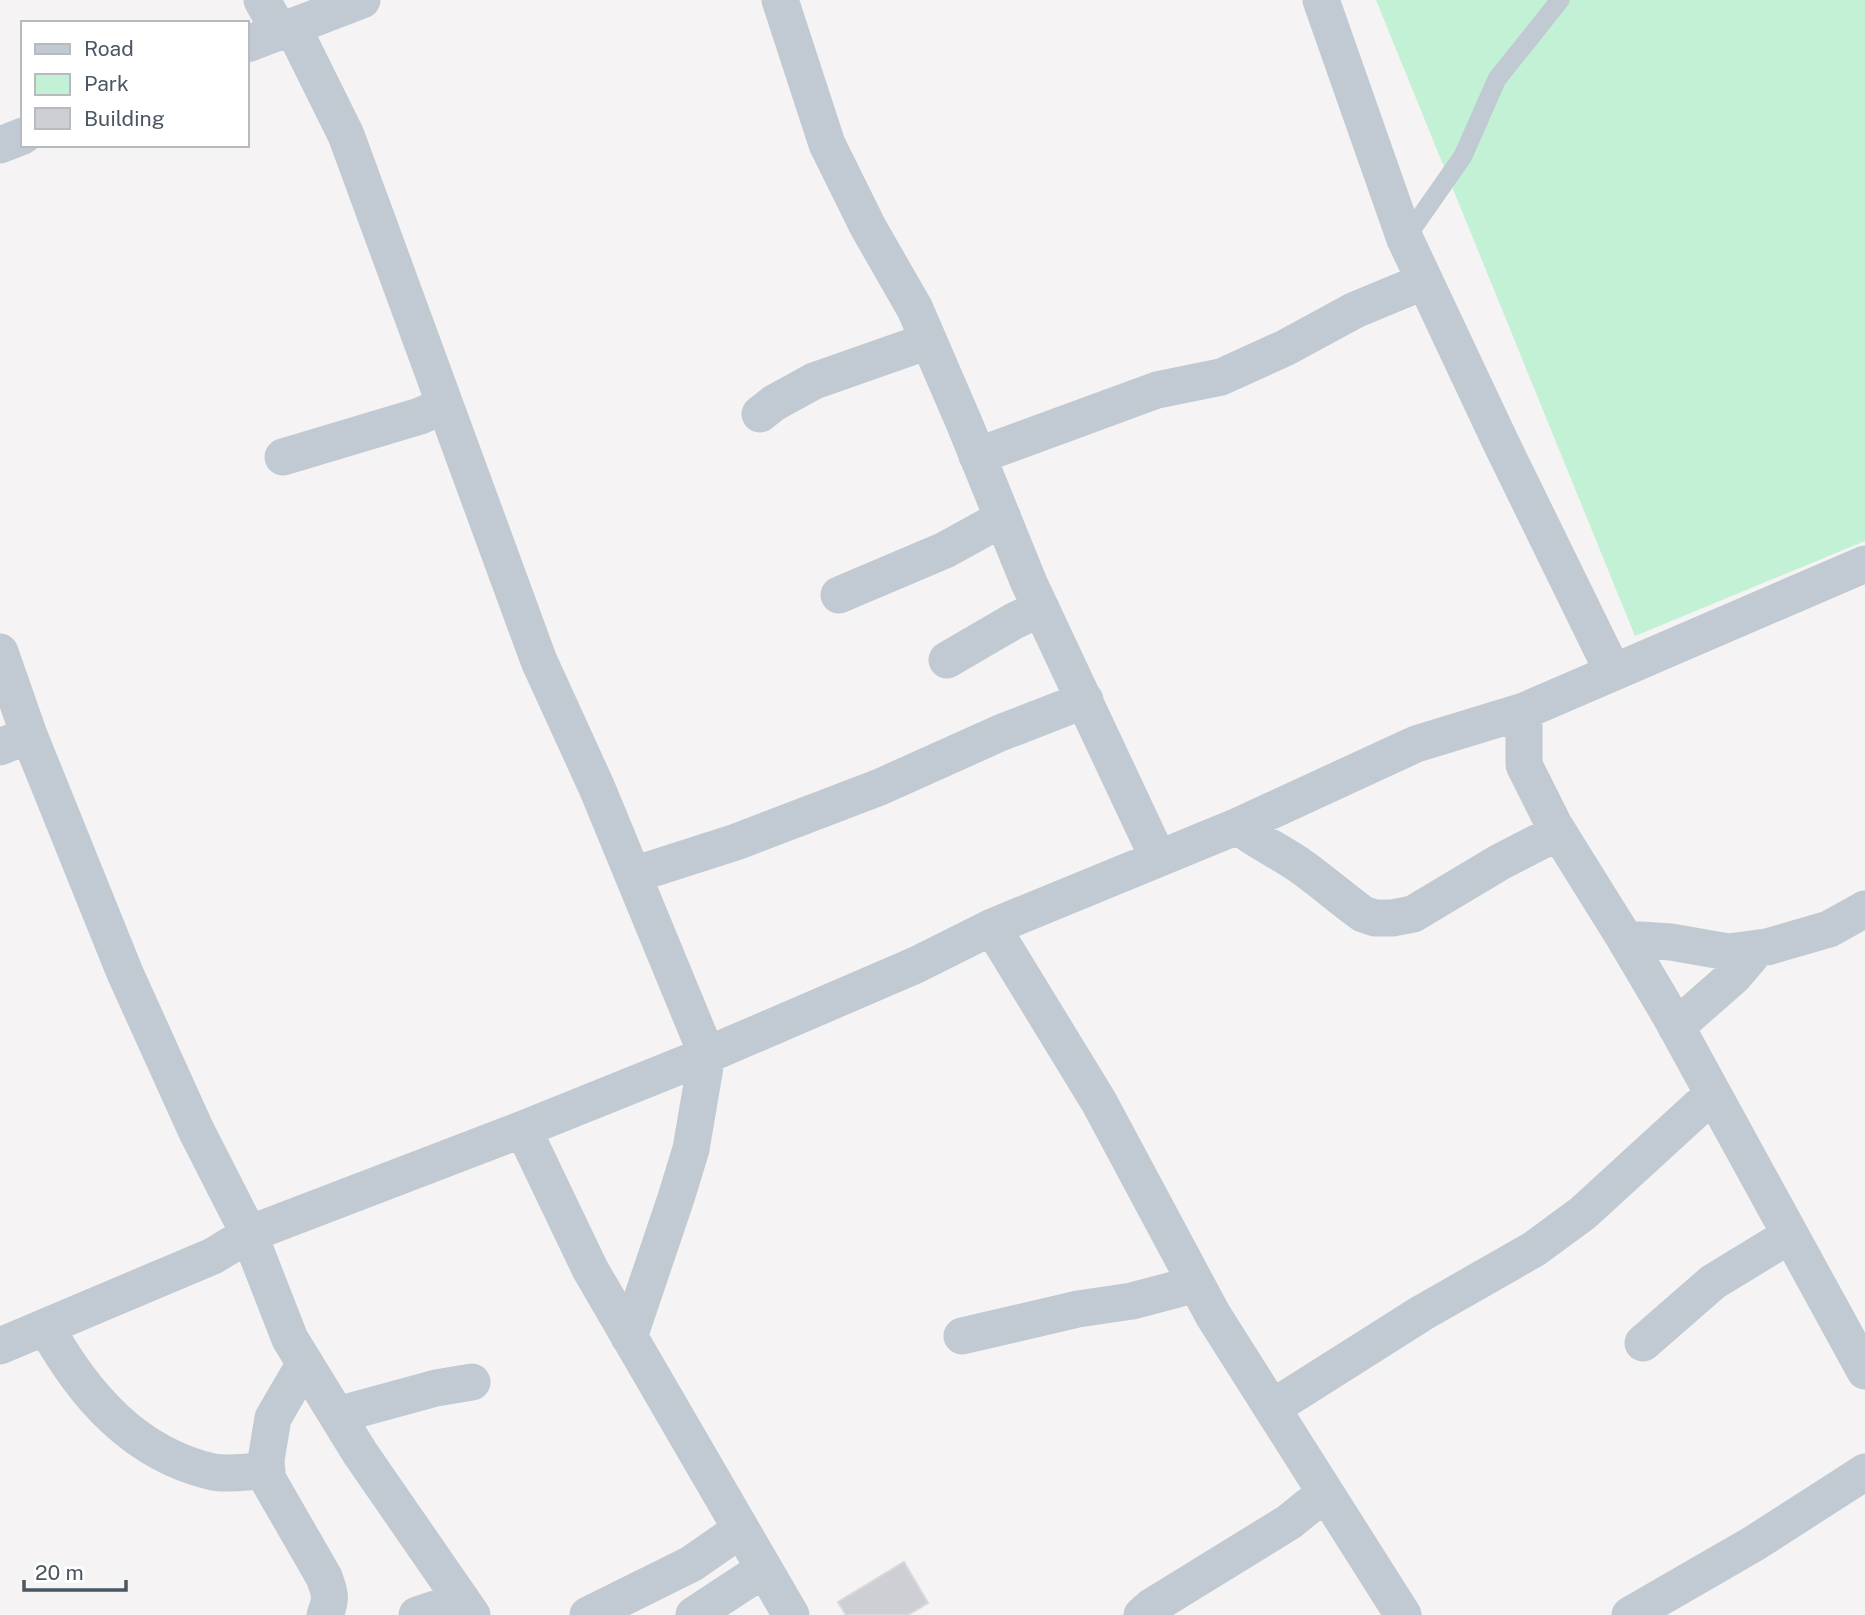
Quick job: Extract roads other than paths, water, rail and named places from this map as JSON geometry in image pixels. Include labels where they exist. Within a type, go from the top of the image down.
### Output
[{"type":"street","points":[[362,0],[270,25],[346,135],[539,661],[597,788],[707,1055],[691,1149],[629,1337]]},
{"type":"street","points":[[780,0],[827,144],[868,227],[915,309],[1041,608],[1158,858]]},
{"type":"street","points":[[1320,1],[1405,239],[1506,455],[1613,672]]},
{"type":"street","points":[[0,145],[21,137]]},
{"type":"street","points":[[978,456],[1157,390],[1221,377],[1285,348],[1355,310],[1425,281]]},
{"type":"street","points":[[760,414],[814,380],[928,341]]},
{"type":"street","points":[[283,457],[420,416],[445,405]]},
{"type":"street","points":[[839,595],[945,550],[1003,518]]},
{"type":"street","points":[[0,1346],[214,1256],[249,1234],[707,1055],[916,965],[992,927],[1237,826],[1416,744],[1524,711],[1865,564]]},
{"type":"street","points":[[947,660],[1041,608]]},
{"type":"street","points":[[0,652],[15,741],[196,1130],[249,1234],[290,1339],[360,1453],[467,1608],[417,1615]]},
{"type":"street","points":[[633,875],[736,842],[867,792],[1000,733],[1085,700]]},
{"type":"street","points":[[1524,711],[1524,765],[1558,832],[1676,1027],[1865,1371]]},
{"type":"street","points":[[1237,826],[1302,867],[1363,914],[1375,918],[1413,914],[1500,862],[1558,832]]},
{"type":"street","points":[[1625,939],[1671,942],[1728,952],[1758,948],[1829,929],[1865,909]]},
{"type":"street","points":[[992,927],[1099,1102],[1213,1315],[1403,1615]]},
{"type":"street","points":[[1676,1027],[1734,976],[1758,948]]},
{"type":"street","points":[[1272,1408],[1422,1313],[1534,1249],[1583,1213],[1713,1094]]},
{"type":"street","points":[[523,1129],[590,1269],[791,1615]]},
{"type":"street","points":[[1643,1343],[1713,1282],[1790,1235]]},
{"type":"street","points":[[962,1335],[1078,1308],[1132,1301],[1196,1284]]},
{"type":"street","points":[[46,1326],[64,1359],[91,1394],[118,1422],[144,1442],[171,1459],[215,1472],[267,1471]]},
{"type":"street","points":[[305,1363],[273,1418],[267,1450],[267,1478],[324,1577],[331,1603],[325,1615]]},
{"type":"street","points":[[337,1415],[436,1388],[472,1382]]},
{"type":"street","points":[[1630,1615],[1753,1544],[1865,1472]]},
{"type":"street","points":[[1142,1615],[1289,1522],[1325,1493]]},
{"type":"street","points":[[588,1615],[691,1564],[740,1530]]},
{"type":"street","points":[[694,1615],[764,1570]]},
{"type":"lane","points":[[1405,239],[1463,156],[1497,79],[1560,0]]}]
